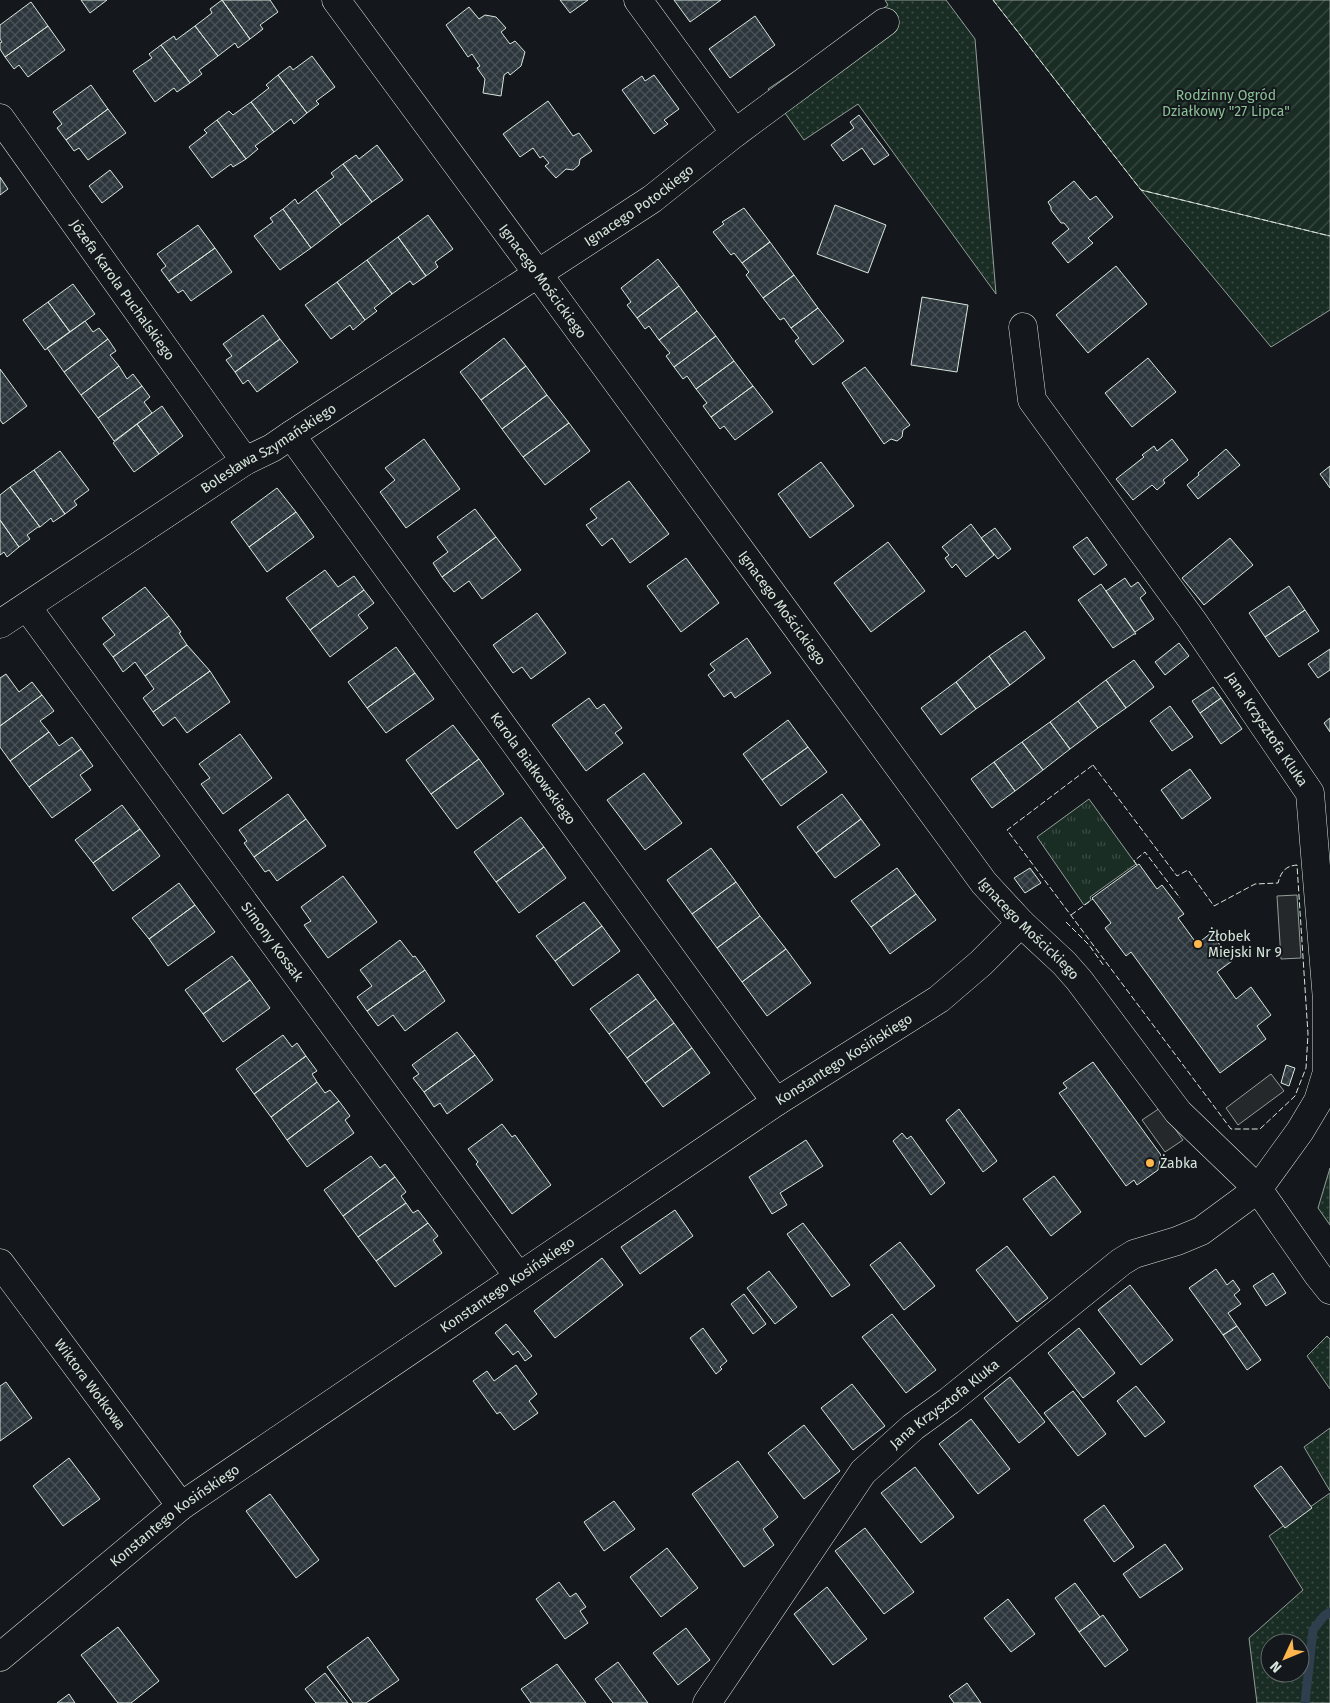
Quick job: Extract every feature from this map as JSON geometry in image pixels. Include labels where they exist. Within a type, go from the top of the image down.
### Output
[{"type":"street","name":"Ignacego Mościckiego","points":[[336,0],[984,884],[1020,923],[1064,962],[1178,1112],[1258,1188]]},
{"type":"street","points":[[638,0],[735,132]]},
{"type":"street","name":"Ignacego Potockiego","points":[[538,274],[652,199],[735,132],[885,22]]},
{"type":"street","name":"Józefa Karola Puchalskiego","points":[[0,118],[245,461]]},
{"type":"street","name":"Bolesława Szymańskiego","points":[[0,624],[245,461],[272,448],[538,274]]},
{"type":"street","name":"Jana Krzysztofa Kluka","points":[[707,1703],[863,1472],[913,1427],[949,1401],[1121,1262],[1134,1254],[1177,1241],[1201,1231],[1258,1188],[1300,1131],[1318,1100],[1327,1072],[1327,1000],[1310,793],[1192,620],[1032,400],[1023,328]]},
{"type":"street","name":"Karola Białkowskiego","points":[[292,435],[776,1102]]},
{"type":"street","name":"Simony Kossak","points":[[27,607],[518,1276]]},
{"type":"street","name":"Konstantego Kosińskiego","points":[[0,1657],[181,1506],[776,1102],[938,999],[969,975],[1020,923]]},
{"type":"street","points":[[1258,1188],[1330,1290]]},
{"type":"street","name":"Wiktora Wołkowa","points":[[0,1263],[181,1506]]},
{"type":"green space","points":[[885,0],[946,0],[975,39],[996,294],[858,104],[804,140],[768,89],[888,5]]},
{"type":"green space","name":"Rodzinny Ogród Działkowy \"27 Lipca\"","points":[[993,0],[1330,0],[1330,236],[1141,190]]},
{"type":"green space","points":[[1141,190],[1330,236],[1330,310],[1271,347]]},
{"type":"green space","points":[[1089,799],[1136,864],[1090,897],[1091,900],[1084,905],[1037,837]]},
{"type":"green space","points":[[1330,1168],[1330,1225],[1318,1208]]},
{"type":"green space","points":[[1327,1336],[1330,1339],[1330,1389],[1307,1356]]},
{"type":"green space","points":[[1330,1428],[1330,1491],[1304,1447]]},
{"type":"green space","points":[[1330,1493],[1330,1703],[1257,1703],[1249,1638],[1303,1590],[1269,1536]]},
{"type":"shaded area","points":[[1297,895],[1301,958],[1281,959],[1277,896]]},
{"type":"shaded area","points":[[1271,1074],[1284,1091],[1238,1125],[1226,1108]]},
{"type":"shaded area","points":[[1160,1108],[1183,1140],[1165,1152],[1142,1120]]},
{"type":"building","points":[[81,0],[107,0],[90,13]]},
{"type":"building","points":[[222,0],[250,39],[238,48],[235,43],[218,56],[195,26],[212,13],[210,9]]},
{"type":"building","points":[[222,0],[270,0],[278,12],[260,25],[263,29],[250,39]]},
{"type":"building","points":[[560,0],[588,0],[570,13]]},
{"type":"building","points":[[674,0],[721,0],[690,22]]},
{"type":"building","points":[[31,2],[48,26],[5,57],[0,49],[0,43],[2,42],[0,39],[0,25]]},
{"type":"building","points":[[469,7],[479,19],[485,15],[496,17],[506,28],[501,32],[510,44],[515,41],[525,52],[521,66],[510,75],[508,72],[504,75],[501,96],[483,93],[485,79],[477,68],[480,66],[472,54],[468,57],[446,25]]},
{"type":"building","points":[[755,16],[775,45],[730,78],[709,49]]},
{"type":"building","points":[[48,26],[65,50],[28,77],[19,65],[14,69],[5,57]]},
{"type":"building","points":[[195,26],[218,56],[199,70],[202,74],[190,83],[161,45],[174,36],[176,40]]},
{"type":"building","points":[[161,45],[190,83],[177,92],[174,88],[155,102],[133,71],[152,58],[149,54]]},
{"type":"building","points":[[312,56],[335,87],[316,101],[319,104],[307,113],[278,75],[290,66],[293,70]]},
{"type":"building","points":[[278,75],[307,113],[294,124],[291,119],[274,132],[251,102],[269,88],[266,85]]},
{"type":"building","points":[[654,75],[679,109],[664,120],[668,124],[654,134],[622,90],[642,76],[645,81]]},
{"type":"building","points":[[91,85],[108,109],[66,140],[57,128],[62,124],[53,112]]},
{"type":"building","points":[[548,101],[573,136],[579,133],[592,151],[580,159],[579,165],[573,170],[566,169],[556,178],[545,166],[549,163],[543,156],[540,158],[533,148],[520,157],[503,134]]},
{"type":"building","points":[[251,102],[274,132],[255,146],[258,149],[246,159],[217,120],[229,111],[233,115]]},
{"type":"building","points":[[108,109],[126,133],[88,160],[79,148],[74,151],[66,140]]},
{"type":"building","points":[[859,115],[889,155],[874,165],[862,148],[843,161],[831,145],[854,128],[850,122]]},
{"type":"building","points":[[217,120],[246,159],[233,167],[231,164],[212,178],[189,147],[207,133],[204,130]]},
{"type":"building","points":[[377,145],[403,180],[372,202],[343,164],[356,155],[359,159]]},
{"type":"building","points":[[343,164],[372,202],[341,225],[316,190],[334,177],[331,173]]},
{"type":"building","points":[[110,170],[123,187],[102,203],[89,186]]},
{"type":"building","points":[[0,177],[8,189],[0,195]]},
{"type":"building","points":[[1074,181],[1090,200],[1096,196],[1113,217],[1088,238],[1093,243],[1068,263],[1052,243],[1069,229],[1064,223],[1061,223],[1051,210],[1048,202]]},
{"type":"building","points":[[316,190],[341,225],[311,248],[283,209],[295,199],[298,204]]},
{"type":"building","points":[[835,205],[886,225],[868,273],[817,254]]},
{"type":"building","points":[[744,208],[770,242],[742,263],[734,253],[731,255],[713,232],[724,224],[722,222]]},
{"type":"building","points":[[283,209],[311,248],[280,270],[254,236],[273,222],[270,218]]},
{"type":"building","points":[[428,215],[453,249],[435,262],[438,267],[426,276],[398,237]]},
{"type":"building","points":[[198,225],[215,248],[169,281],[161,270],[166,266],[157,254]]},
{"type":"building","points":[[398,237],[426,276],[413,285],[410,281],[392,294],[367,260]]},
{"type":"building","points":[[770,242],[794,275],[763,298],[746,275],[749,272],[742,263]]},
{"type":"building","points":[[215,248],[232,272],[191,301],[183,290],[178,293],[169,281]]},
{"type":"building","points":[[658,259],[679,286],[637,318],[627,305],[631,302],[621,288]]},
{"type":"building","points":[[367,260],[392,294],[374,308],[377,311],[365,320],[337,282]]},
{"type":"building","points":[[1116,266],[1147,304],[1088,353],[1056,315]]},
{"type":"building","points":[[794,275],[818,308],[791,328],[784,318],[780,320],[763,298]]},
{"type":"building","points":[[337,282],[365,320],[353,330],[350,325],[331,339],[305,305]]},
{"type":"building","points":[[73,284],[95,314],[70,332],[48,302]]},
{"type":"building","points":[[679,286],[697,311],[659,340],[649,326],[645,329],[637,318]]},
{"type":"building","points":[[922,297],[968,305],[957,372],[911,365]]},
{"type":"building","points":[[48,302],[70,332],[45,350],[23,320]]},
{"type":"building","points":[[818,308],[844,341],[813,365],[795,341],[799,338],[791,328]]},
{"type":"building","points":[[697,311],[716,336],[674,367],[666,356],[670,353],[659,340]]},
{"type":"building","points":[[263,315],[280,339],[235,372],[226,360],[232,356],[223,344]]},
{"type":"building","points":[[85,321],[93,332],[99,328],[108,339],[64,372],[47,348]]},
{"type":"building","points":[[716,336],[734,361],[696,389],[687,376],[683,379],[674,367]]},
{"type":"building","points":[[504,338],[526,366],[481,400],[460,372]]},
{"type":"building","points":[[108,339],[116,351],[110,355],[119,366],[81,395],[64,372]]},
{"type":"building","points":[[280,339],[298,362],[257,392],[248,380],[243,384],[235,372]]},
{"type":"building","points":[[1148,358],[1176,392],[1132,427],[1105,393]]},
{"type":"building","points":[[734,361],[753,386],[711,417],[703,406],[707,403],[696,389]]},
{"type":"building","points":[[119,366],[127,379],[133,374],[142,386],[98,418],[81,395]]},
{"type":"building","points":[[526,366],[547,395],[502,429],[481,400]]},
{"type":"building","points":[[865,367],[910,425],[903,430],[902,437],[897,441],[891,439],[884,444],[842,383]]},
{"type":"building","points":[[0,369],[27,406],[3,424],[0,420]]},
{"type":"building","points":[[142,386],[150,397],[144,402],[152,413],[114,441],[98,418]]},
{"type":"building","points":[[753,386],[773,412],[735,440],[724,426],[720,429],[711,417]]},
{"type":"building","points":[[547,395],[569,423],[523,457],[502,429]]},
{"type":"building","points":[[162,406],[183,436],[159,454],[137,424]]},
{"type":"building","points":[[569,423],[590,451],[545,485],[523,457]]},
{"type":"building","points":[[137,424],[159,454],[134,472],[113,443]]},
{"type":"building","points":[[424,439],[460,489],[406,528],[380,492],[395,480],[385,468]]},
{"type":"building","points":[[1172,439],[1188,460],[1163,480],[1165,483],[1157,490],[1152,485],[1133,500],[1116,479],[1144,457],[1142,455],[1154,446],[1157,451]]},
{"type":"building","points":[[1226,449],[1240,465],[1198,499],[1187,485]]},
{"type":"building","points":[[60,451],[89,490],[74,501],[77,505],[65,514],[34,470]]},
{"type":"building","points":[[821,462],[854,506],[810,538],[778,494]]},
{"type":"building","points":[[1330,466],[1330,488],[1320,474]]},
{"type":"building","points":[[34,470],[65,514],[53,522],[51,518],[40,527],[10,487]]},
{"type":"building","points":[[629,481],[669,534],[630,563],[612,538],[602,546],[586,525],[597,518],[590,509]]},
{"type":"building","points":[[10,487],[40,527],[27,535],[30,539],[19,547],[0,520],[0,495]]},
{"type":"building","points":[[277,488],[296,512],[249,547],[231,522]]},
{"type":"building","points":[[475,509],[496,537],[442,577],[433,563],[448,552],[437,537]]},
{"type":"building","points":[[296,512],[314,537],[267,572],[249,547]]},
{"type":"building","points":[[0,520],[19,547],[7,557],[4,552],[0,555]]},
{"type":"building","points":[[971,524],[994,555],[966,577],[956,564],[952,568],[945,558],[949,555],[942,547]]},
{"type":"building","points":[[995,528],[1011,549],[998,559],[981,538]]},
{"type":"building","points":[[496,537],[521,570],[482,599],[469,581],[454,592],[442,577]]},
{"type":"building","points":[[1087,537],[1107,565],[1094,575],[1073,547]]},
{"type":"building","points":[[1230,538],[1253,565],[1204,605],[1182,578]]},
{"type":"building","points":[[888,542],[925,591],[871,632],[834,583]]},
{"type":"building","points":[[686,558],[719,603],[681,632],[647,586]]},
{"type":"building","points":[[325,570],[338,587],[354,576],[364,590],[310,630],[286,598]]},
{"type":"building","points":[[1125,578],[1131,587],[1138,582],[1146,593],[1140,598],[1154,619],[1135,632],[1106,591]]},
{"type":"building","points":[[1101,584],[1136,634],[1113,648],[1078,600]]},
{"type":"building","points":[[1289,586],[1305,610],[1265,637],[1249,613]]},
{"type":"building","points":[[145,587],[169,616],[113,657],[103,644],[115,635],[102,618]]},
{"type":"building","points":[[364,590],[374,603],[358,615],[368,628],[330,657],[310,630]]},
{"type":"building","points":[[1305,610],[1319,631],[1279,657],[1265,637]]},
{"type":"building","points":[[537,613],[566,653],[531,679],[522,667],[513,673],[493,645]]},
{"type":"building","points":[[169,616],[181,632],[179,633],[187,645],[145,676],[135,662],[123,672],[113,657]]},
{"type":"building","points":[[1025,631],[1045,658],[1010,685],[989,656]]},
{"type":"building","points":[[747,638],[771,673],[735,698],[731,692],[724,697],[708,675],[715,670],[710,664]]},
{"type":"building","points":[[1179,643],[1189,656],[1165,675],[1155,662]]},
{"type":"building","points":[[187,645],[210,671],[153,712],[143,698],[154,689],[145,676]]},
{"type":"building","points":[[396,647],[415,673],[367,708],[348,682]]},
{"type":"building","points":[[1330,649],[1330,670],[1318,678],[1308,664]]},
{"type":"building","points":[[989,656],[1010,685],[976,709],[956,682]]},
{"type":"building","points":[[1134,660],[1154,687],[1126,708],[1106,680]]},
{"type":"building","points":[[210,671],[230,702],[187,733],[175,717],[163,726],[153,712]]},
{"type":"building","points":[[415,673],[434,699],[386,733],[367,708]]},
{"type":"building","points":[[6,674],[19,692],[32,682],[42,695],[0,726],[0,678]]},
{"type":"building","points":[[1106,680],[1126,708],[1098,728],[1078,701]]},
{"type":"building","points":[[956,682],[976,709],[941,735],[921,708]]},
{"type":"building","points":[[1213,687],[1221,698],[1200,713],[1192,701]]},
{"type":"building","points":[[42,695],[54,711],[40,721],[49,732],[10,761],[0,747],[0,726]]},
{"type":"building","points":[[589,698],[597,709],[604,704],[622,728],[615,733],[623,743],[586,771],[552,725]]},
{"type":"building","points":[[1221,698],[1242,729],[1221,744],[1200,713]]},
{"type":"building","points":[[1078,701],[1098,728],[1070,749],[1050,722]]},
{"type":"building","points":[[1170,706],[1193,737],[1172,751],[1150,721]]},
{"type":"building","points":[[1330,718],[1330,732],[1324,723]]},
{"type":"building","points":[[788,720],[808,747],[762,780],[743,754]]},
{"type":"building","points":[[1050,722],[1070,749],[1043,770],[1022,742]]},
{"type":"building","points":[[453,725],[479,759],[431,794],[406,760]]},
{"type":"building","points":[[49,732],[59,746],[72,737],[81,749],[29,787],[10,761]]},
{"type":"building","points":[[240,734],[272,778],[223,814],[201,784],[210,778],[199,764]]},
{"type":"building","points":[[1022,742],[1043,770],[1015,791],[994,762]]},
{"type":"building","points":[[808,747],[827,772],[781,806],[762,780]]},
{"type":"building","points":[[81,749],[93,766],[80,775],[91,790],[52,818],[29,787]]},
{"type":"building","points":[[479,759],[504,794],[457,829],[431,794]]},
{"type":"building","points":[[994,762],[1015,791],[992,808],[971,779]]},
{"type":"building","points":[[1190,769],[1211,798],[1182,819],[1161,790]]},
{"type":"building","points":[[644,773],[682,823],[645,850],[607,800]]},
{"type":"building","points":[[288,794],[306,819],[254,857],[244,843],[247,841],[239,830]]},
{"type":"building","points":[[842,794],[861,819],[816,853],[797,827]]},
{"type":"building","points":[[122,805],[140,829],[93,863],[75,840]]},
{"type":"building","points":[[521,817],[544,847],[496,882],[474,852]]},
{"type":"building","points":[[306,819],[326,846],[277,881],[269,870],[265,872],[254,857]]},
{"type":"building","points":[[861,819],[880,845],[835,878],[816,853]]},
{"type":"building","points":[[140,829],[160,856],[113,891],[93,863]]},
{"type":"building","points":[[544,847],[566,878],[519,913],[496,882]]},
{"type":"building","points":[[711,848],[736,882],[692,914],[667,880]]},
{"type":"building","points":[[1139,864],[1157,889],[1162,885],[1184,914],[1178,918],[1197,944],[1211,933],[1232,961],[1217,972],[1236,999],[1251,987],[1271,1015],[1257,1026],[1266,1039],[1220,1073],[1131,952],[1126,956],[1105,928],[1111,923],[1092,898]]},
{"type":"building","points":[[897,868],[916,894],[871,927],[851,901]]},
{"type":"building","points":[[1030,868],[1041,883],[1025,893],[1014,878]]},
{"type":"building","points":[[343,876],[377,922],[328,958],[304,925],[311,921],[301,907]]},
{"type":"building","points":[[736,882],[760,916],[717,948],[692,914]]},
{"type":"building","points":[[179,883],[195,905],[149,939],[132,918]]},
{"type":"building","points":[[916,894],[936,920],[890,954],[871,927]]},
{"type":"building","points":[[584,902],[602,926],[555,961],[536,936]]},
{"type":"building","points":[[195,905],[215,932],[168,966],[149,939]]},
{"type":"building","points":[[760,916],[786,949],[742,982],[717,948]]},
{"type":"building","points":[[602,926],[620,951],[573,986],[555,961]]},
{"type":"building","points":[[400,940],[425,970],[367,1011],[357,997],[372,986],[360,970]]},
{"type":"building","points":[[786,949],[811,983],[767,1016],[742,982]]},
{"type":"building","points":[[232,956],[250,980],[203,1014],[185,990]]},
{"type":"building","points":[[425,970],[445,1001],[405,1031],[393,1015],[378,1026],[367,1011]]},
{"type":"building","points":[[638,974],[656,999],[609,1034],[590,1009]]},
{"type":"building","points":[[250,980],[270,1008],[223,1042],[203,1014]]},
{"type":"building","points":[[656,999],[674,1023],[627,1058],[609,1034]]},
{"type":"building","points":[[674,1023],[692,1048],[645,1083],[627,1058]]},
{"type":"building","points":[[457,1032],[475,1055],[424,1092],[413,1078],[419,1074],[412,1065]]},
{"type":"building","points":[[283,1035],[292,1047],[297,1043],[306,1056],[254,1094],[236,1069]]},
{"type":"building","points":[[692,1048],[710,1073],[663,1107],[645,1083]]},
{"type":"building","points":[[475,1055],[493,1080],[447,1114],[440,1103],[434,1107],[424,1092]]},
{"type":"building","points":[[306,1056],[317,1071],[312,1074],[317,1082],[271,1117],[254,1094]]},
{"type":"building","points":[[1093,1062],[1161,1155],[1158,1170],[1137,1185],[1134,1180],[1126,1186],[1059,1093],[1067,1088],[1063,1083]]},
{"type":"building","points":[[1286,1065],[1295,1068],[1289,1086],[1281,1083]]},
{"type":"building","points":[[317,1082],[325,1093],[330,1090],[339,1101],[287,1140],[271,1117]]},
{"type":"building","points":[[339,1101],[350,1116],[345,1120],[354,1133],[307,1167],[287,1140]]},
{"type":"building","points":[[959,1109],[997,1161],[983,1172],[946,1120]]},
{"type":"building","points":[[502,1124],[512,1137],[515,1135],[551,1185],[512,1214],[476,1164],[478,1162],[468,1149]]},
{"type":"building","points":[[902,1133],[907,1139],[911,1136],[945,1183],[931,1195],[893,1141]]},
{"type":"building","points":[[806,1140],[823,1166],[780,1193],[787,1205],[772,1214],[749,1177]]},
{"type":"building","points":[[371,1156],[380,1168],[385,1164],[395,1177],[343,1216],[324,1190]]},
{"type":"building","points":[[1054,1176],[1081,1212],[1051,1236],[1023,1199]]},
{"type":"building","points":[[395,1177],[406,1192],[401,1196],[406,1203],[358,1237],[343,1216]]},
{"type":"building","points":[[406,1203],[413,1213],[418,1210],[428,1223],[376,1261],[358,1237]]},
{"type":"building","points":[[675,1210],[693,1236],[640,1274],[621,1247]]},
{"type":"building","points":[[428,1223],[438,1236],[433,1240],[442,1253],[395,1287],[376,1261]]},
{"type":"building","points":[[803,1223],[850,1285],[832,1297],[787,1234]]},
{"type":"building","points":[[900,1242],[935,1286],[904,1310],[870,1265]]},
{"type":"building","points":[[1007,1246],[1048,1298],[1017,1322],[976,1270]]},
{"type":"building","points":[[602,1258],[623,1285],[555,1338],[534,1311]]},
{"type":"building","points":[[1216,1269],[1227,1285],[1233,1280],[1240,1290],[1234,1295],[1241,1304],[1228,1313],[1237,1326],[1223,1335],[1189,1288]]},
{"type":"building","points":[[769,1271],[797,1307],[775,1324],[747,1288]]},
{"type":"building","points":[[1273,1273],[1286,1293],[1266,1306],[1253,1286]]},
{"type":"building","points":[[1130,1285],[1173,1340],[1141,1365],[1098,1310]]},
{"type":"building","points":[[744,1294],[766,1324],[753,1334],[731,1304]]},
{"type":"building","points":[[892,1314],[936,1370],[906,1393],[862,1337]]},
{"type":"building","points":[[506,1324],[532,1356],[525,1361],[518,1351],[513,1355],[495,1333]]},
{"type":"building","points":[[1237,1326],[1261,1360],[1247,1370],[1223,1335]]},
{"type":"building","points":[[703,1328],[727,1361],[716,1374],[690,1338]]},
{"type":"building","points":[[1079,1328],[1115,1373],[1083,1398],[1048,1353]]},
{"type":"building","points":[[516,1365],[537,1394],[529,1401],[538,1413],[514,1430],[500,1412],[497,1414],[473,1381],[487,1371],[494,1381]]},
{"type":"building","points":[[1010,1377],[1045,1422],[1019,1443],[984,1398]]},
{"type":"building","points":[[6,1382],[32,1418],[0,1441],[0,1386]]},
{"type":"building","points":[[852,1384],[885,1426],[853,1450],[821,1408]]},
{"type":"building","points":[[1136,1386],[1165,1422],[1145,1437],[1117,1401]]},
{"type":"building","points":[[1073,1391],[1106,1434],[1078,1456],[1044,1413]]},
{"type":"building","points":[[971,1419],[1010,1469],[978,1494],[939,1444]]},
{"type":"building","points":[[804,1425],[840,1471],[804,1499],[768,1453]]},
{"type":"building","points":[[69,1458],[100,1499],[63,1526],[33,1486]]},
{"type":"building","points":[[738,1461],[778,1517],[763,1529],[774,1545],[744,1567],[692,1494]]},
{"type":"building","points":[[1281,1466],[1312,1508],[1285,1528],[1254,1486]]},
{"type":"building","points":[[915,1467],[954,1517],[921,1543],[881,1493]]},
{"type":"building","points":[[270,1494],[319,1560],[296,1578],[246,1511]]},
{"type":"building","points":[[614,1501],[635,1529],[604,1551],[584,1522]]},
{"type":"building","points":[[1104,1505],[1134,1547],[1114,1562],[1084,1520]]},
{"type":"building","points":[[865,1528],[914,1592],[884,1614],[835,1551]]},
{"type":"building","points":[[1165,1544],[1183,1569],[1140,1598],[1123,1574]]},
{"type":"building","points":[[667,1548],[698,1588],[661,1617],[630,1577]]},
{"type":"building","points":[[559,1582],[570,1597],[576,1593],[586,1607],[580,1611],[588,1623],[565,1639],[536,1599]]},
{"type":"building","points":[[1075,1583],[1100,1617],[1079,1632],[1055,1598]]},
{"type":"building","points":[[827,1587],[867,1639],[833,1665],[794,1614]]},
{"type":"building","points":[[1008,1599],[1035,1634],[1011,1652],[984,1618]]},
{"type":"building","points":[[1103,1615],[1128,1650],[1105,1667],[1079,1632]]},
{"type":"building","points":[[118,1627],[159,1681],[131,1703],[118,1703],[81,1655]]},
{"type":"building","points":[[686,1628],[710,1660],[678,1685],[653,1653]]},
{"type":"building","points":[[368,1637],[399,1680],[366,1703],[353,1703],[327,1667]]},
{"type":"building","points":[[618,1662],[648,1703],[613,1703],[595,1679]]},
{"type":"building","points":[[557,1664],[586,1703],[531,1703],[521,1689]]},
{"type":"building","points":[[325,1673],[348,1703],[316,1703],[305,1689]]},
{"type":"building","points":[[967,1683],[981,1703],[954,1703],[949,1696]]},
{"type":"building","points":[[69,1694],[75,1703],[57,1703]]},
{"type":"waterway","points":[[1305,1703],[1313,1630],[1324,1616],[1330,1612]]},
{"type":"fence","points":[[993,0],[1141,190],[1330,236]]},
{"type":"fence","points":[[1093,765],[1177,876],[1188,870],[1214,906],[1255,884],[1278,883],[1284,870],[1297,865],[1308,1034],[1306,1068],[1295,1096],[1260,1129],[1231,1129],[1007,830],[1093,765]]},
{"type":"fence","points":[[1137,865],[1134,861],[1145,852],[1180,898]]},
{"type":"fence","points":[[1071,915],[1093,899]]},
{"type":"fence","points":[[1066,922],[1089,945],[1104,966]]},
{"type":"place","name":"Żłobek Miejski Nr 9","points":[[1198,944]]},
{"type":"place","name":"Żabka","points":[[1150,1163]]}]
